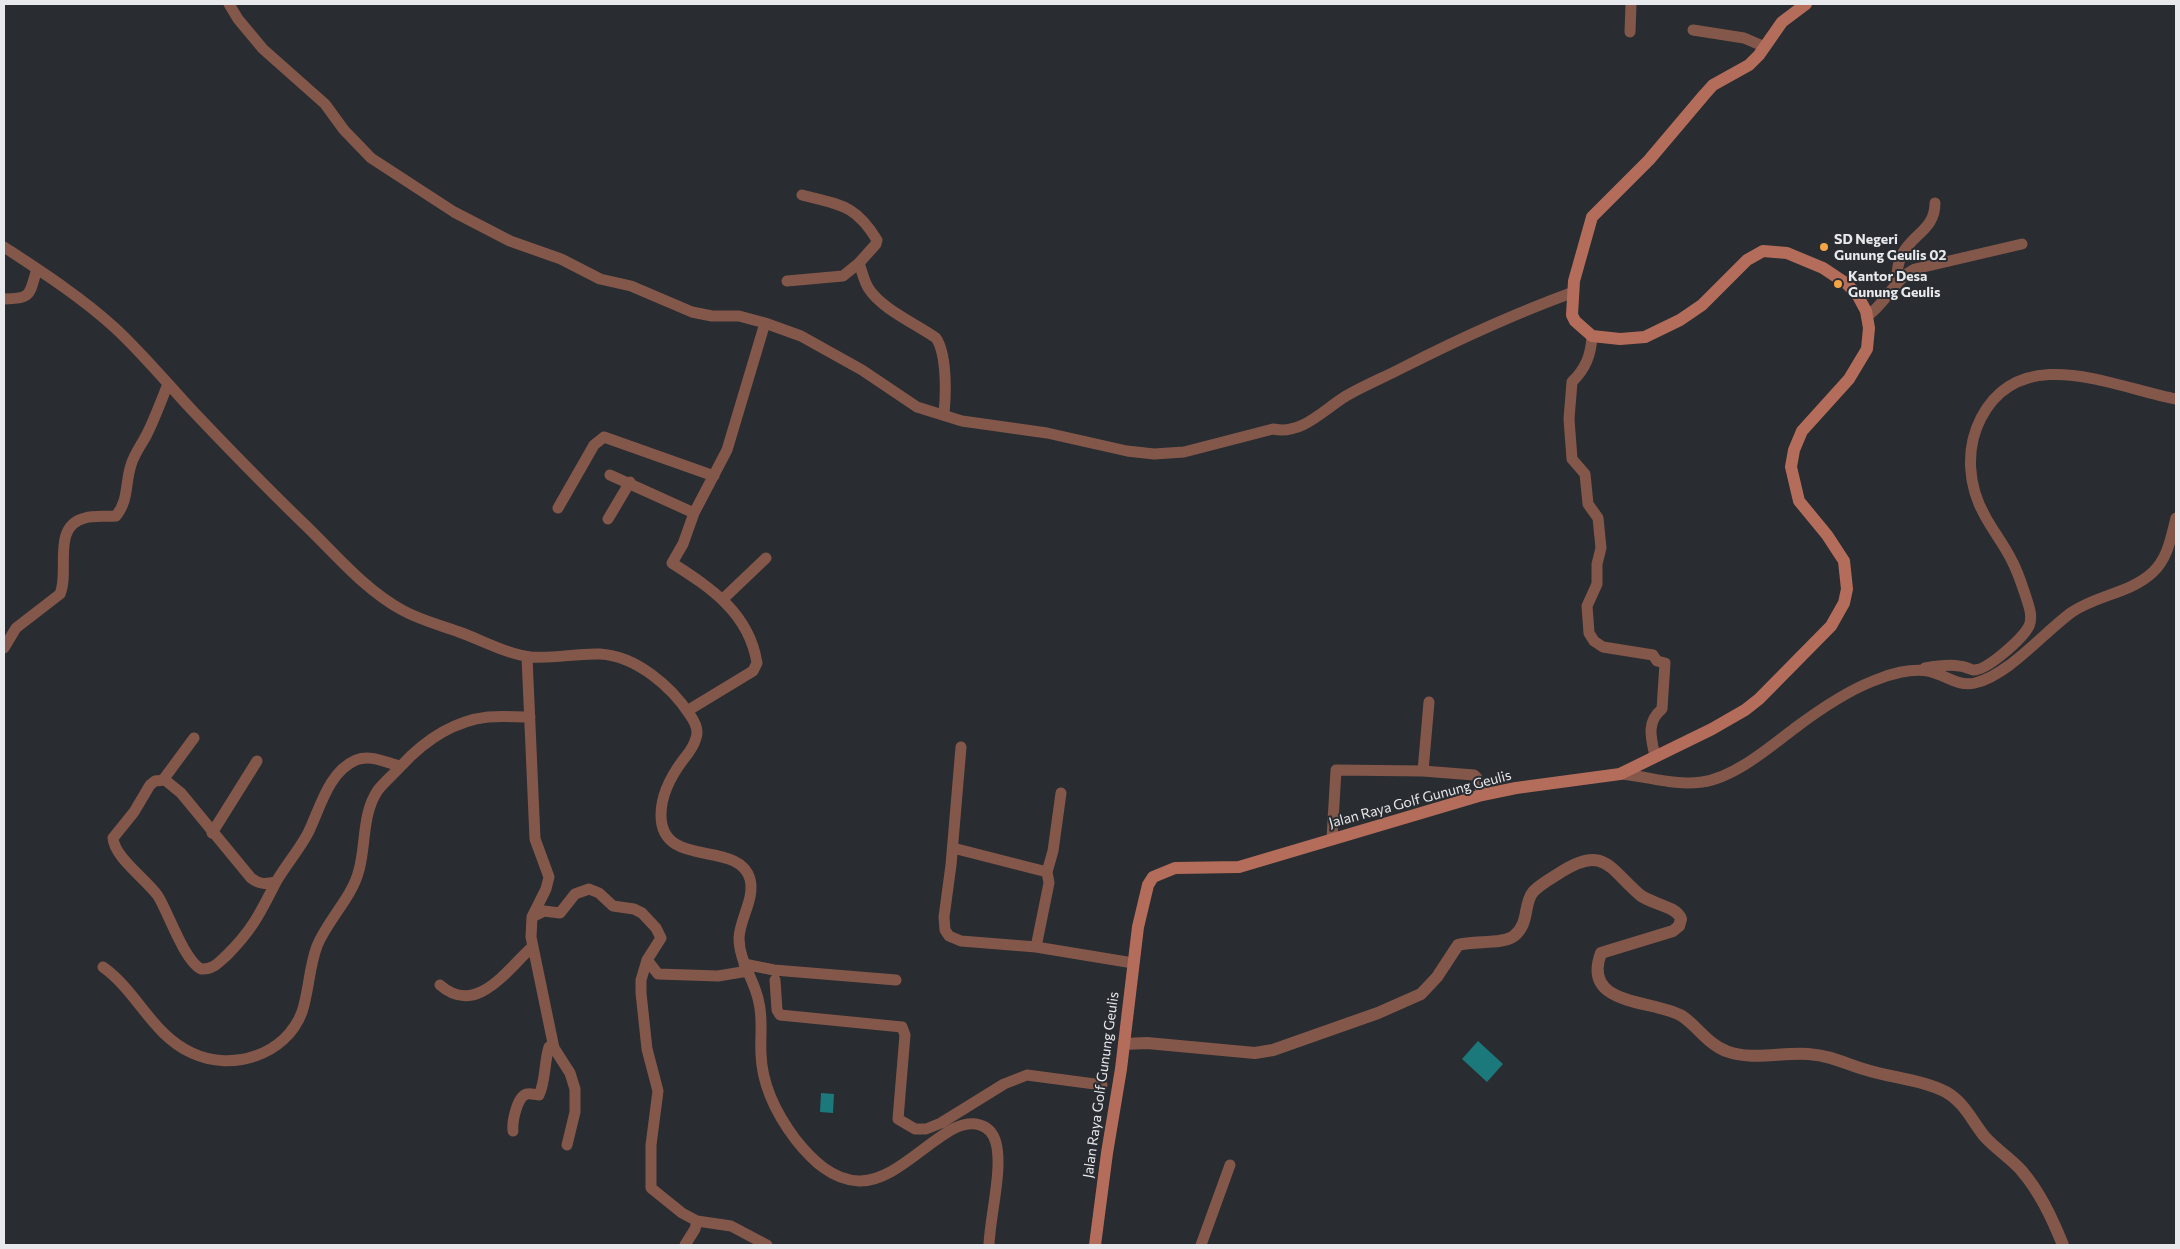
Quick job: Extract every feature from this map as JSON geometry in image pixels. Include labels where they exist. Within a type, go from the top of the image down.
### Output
[{"type":"main road","points":[[1592,336],[1572,316],[1572,293],[1580,254],[1592,217],[1649,160],[1714,85],[1749,65],[1765,47],[1782,22],[1806,4]]},
{"type":"main road","name":"Jalan Raya Golf Gunung Geulis","points":[[1095,1245],[1143,900],[1150,880],[1157,874],[1181,868],[1239,867],[1482,795],[1516,788],[1620,774],[1712,729],[1752,705],[1831,626],[1842,609],[1847,589],[1846,566],[1835,546],[1799,501],[1793,481],[1792,462],[1796,443],[1805,426],[1845,384],[1862,360],[1868,339],[1867,316],[1858,296],[1838,276],[1787,253],[1769,250],[1756,254],[1747,260],[1702,305],[1663,330],[1633,339],[1592,336]]},
{"type":"street","points":[[229,4],[238,19],[263,49],[325,104],[357,146],[371,158],[442,204],[510,241],[561,259],[607,282],[631,286],[661,300],[698,313],[712,316],[739,316],[765,323],[818,345],[917,407],[981,424],[1048,433],[1127,451],[1154,454],[1184,452],[1250,433],[1273,429],[1285,432],[1304,425],[1346,397],[1442,347],[1521,312],[1572,293]]},
{"type":"street","points":[[1630,32],[1631,4]]},
{"type":"street","points":[[1693,30],[1744,38],[1765,47]]},
{"type":"street","points":[[787,281],[839,277],[859,263],[876,244],[877,240],[860,216],[846,207],[802,195]]},
{"type":"street","points":[[1897,284],[1896,267],[1906,245],[1932,222],[1935,203]]},
{"type":"street","points":[[1867,316],[1875,311],[1897,284],[1915,269],[2022,244]]},
{"type":"street","points":[[4,247],[38,269],[113,326],[259,481],[344,563],[384,598],[417,618],[527,657],[598,654],[618,657],[646,670],[674,696],[687,711],[696,726],[698,734],[665,791],[662,804],[662,828],[666,836],[676,844],[689,850],[728,858],[748,874],[751,882],[750,898],[739,937],[746,967],[760,1004],[760,1051],[766,1088],[794,1136],[814,1161],[844,1179],[872,1180],[900,1165],[958,1126],[970,1123],[979,1124],[989,1129],[995,1138],[997,1148],[989,1245]]},
{"type":"street","points":[[859,263],[866,283],[873,294],[890,308],[936,338],[940,344],[944,368],[944,414]]},
{"type":"street","points":[[4,299],[21,299],[26,297],[38,269]]},
{"type":"street","points":[[687,711],[753,671],[757,664],[749,637],[723,599],[711,588],[672,563],[683,544],[694,513],[726,450],[765,323]]},
{"type":"street","points":[[1592,336],[1588,360],[1583,370],[1572,382],[1569,419],[1572,459],[1585,474],[1588,504],[1598,518],[1600,530],[1601,548],[1597,564],[1597,584],[1587,606],[1589,633],[1594,641],[1603,646],[1653,655],[1658,661],[1665,663],[1662,709],[1651,722],[1655,756]]},
{"type":"street","points":[[1620,774],[1678,784],[1710,781],[1750,760],[1848,692],[1883,677],[1938,665],[1959,666],[1974,670],[1981,668],[2011,646],[2030,622],[2029,606],[2015,568],[1984,515],[1974,488],[1971,472],[1973,438],[1991,402],[2003,390],[2016,382],[2038,376],[2066,374],[2088,376],[2176,399]]},
{"type":"street","points":[[4,648],[16,628],[60,594],[64,546],[66,536],[72,525],[86,518],[116,516],[122,508],[127,495],[126,486],[131,464],[157,413],[168,384]]},
{"type":"street","points":[[558,508],[594,446],[604,437],[714,476]]},
{"type":"street","points":[[610,475],[630,482],[694,513]]},
{"type":"street","points":[[608,519],[630,482]]},
{"type":"street","points":[[1916,670],[1937,673],[1964,684],[1992,675],[2020,656],[2072,612],[2091,601],[2132,585],[2153,572],[2168,550],[2176,518]]},
{"type":"street","points":[[723,599],[766,558]]},
{"type":"street","points":[[527,657],[531,698],[530,717],[535,839],[549,877],[546,889],[532,917],[532,947],[553,1045],[570,1073],[575,1089],[575,1112],[567,1145]]},
{"type":"street","points":[[1423,771],[1429,702]]},
{"type":"street","points":[[103,968],[125,986],[163,1034],[193,1054],[230,1062],[249,1060],[271,1048],[293,1030],[297,1022],[318,945],[357,877],[372,800],[380,787],[421,745],[452,727],[485,718],[530,717]]},
{"type":"street","points":[[164,780],[194,738]]},
{"type":"street","points":[[961,747],[953,848],[944,917],[945,930],[949,936],[961,941],[1036,947],[1133,963]]},
{"type":"street","points":[[276,882],[265,884],[255,881],[212,833],[181,793],[172,784],[164,780],[155,781],[148,787],[134,812],[115,834],[113,840],[121,854],[158,896],[179,939],[197,966],[205,969],[213,967],[240,944],[257,920],[276,882],[308,833],[327,792],[339,773],[352,762],[364,758],[401,766]]},
{"type":"street","points":[[212,833],[258,761]]},
{"type":"street","points":[[1332,838],[1336,770],[1423,771],[1474,775],[1477,778],[1482,795]]},
{"type":"street","points":[[1036,947],[1048,894],[1049,878],[1047,872],[1053,851],[1061,793]]},
{"type":"street","points":[[953,848],[1047,872]]},
{"type":"street","points":[[1124,1044],[1263,1052],[1378,1013],[1410,999],[1428,988],[1458,945],[1508,939],[1515,935],[1525,922],[1532,893],[1584,859],[1599,860],[1612,867],[1641,896],[1658,905],[1675,910],[1681,918],[1679,926],[1673,931],[1601,953],[1596,965],[1597,972],[1602,984],[1609,991],[1628,1001],[1667,1009],[1683,1017],[1724,1051],[1745,1056],[1798,1053],[1830,1056],[1862,1069],[1929,1085],[1948,1093],[1964,1106],[1990,1142],[2020,1169],[2036,1189],[2063,1245]]},
{"type":"street","points":[[532,917],[544,911],[560,913],[580,891],[593,890],[613,906],[634,909],[642,913],[656,928],[661,938],[647,960],[641,980],[647,1049],[658,1091],[651,1146],[651,1188],[682,1213],[697,1221],[731,1226],[766,1245]]},
{"type":"street","points":[[440,985],[458,996],[477,996],[494,983],[532,947]]},
{"type":"street","points":[[647,960],[654,972],[664,975],[718,976],[746,967],[896,980]]},
{"type":"street","points":[[775,980],[777,1010],[780,1015],[902,1027],[905,1035],[898,1119],[903,1124],[914,1129],[926,1129],[941,1123],[1004,1084],[1028,1075],[1102,1084]]},
{"type":"street","points":[[512,1131],[522,1097],[528,1094],[539,1095],[542,1088],[547,1054],[553,1045]]},
{"type":"street","points":[[965,1108],[970,1117],[970,1123]]},
{"type":"street","points":[[1201,1245],[1230,1164]]},
{"type":"street","points":[[685,1245],[696,1229],[697,1221]]},
{"type":"water","points":[[1478,1041],[1503,1064],[1487,1082],[1462,1059]]},
{"type":"water","points":[[821,1093],[834,1094],[833,1113],[820,1112]]},
{"type":"place","name":"SD Negeri Gunung Geulis 02","points":[[1824,247]]},
{"type":"place","name":"Kantor Desa Gunung Geulis","points":[[1838,284]]}]
